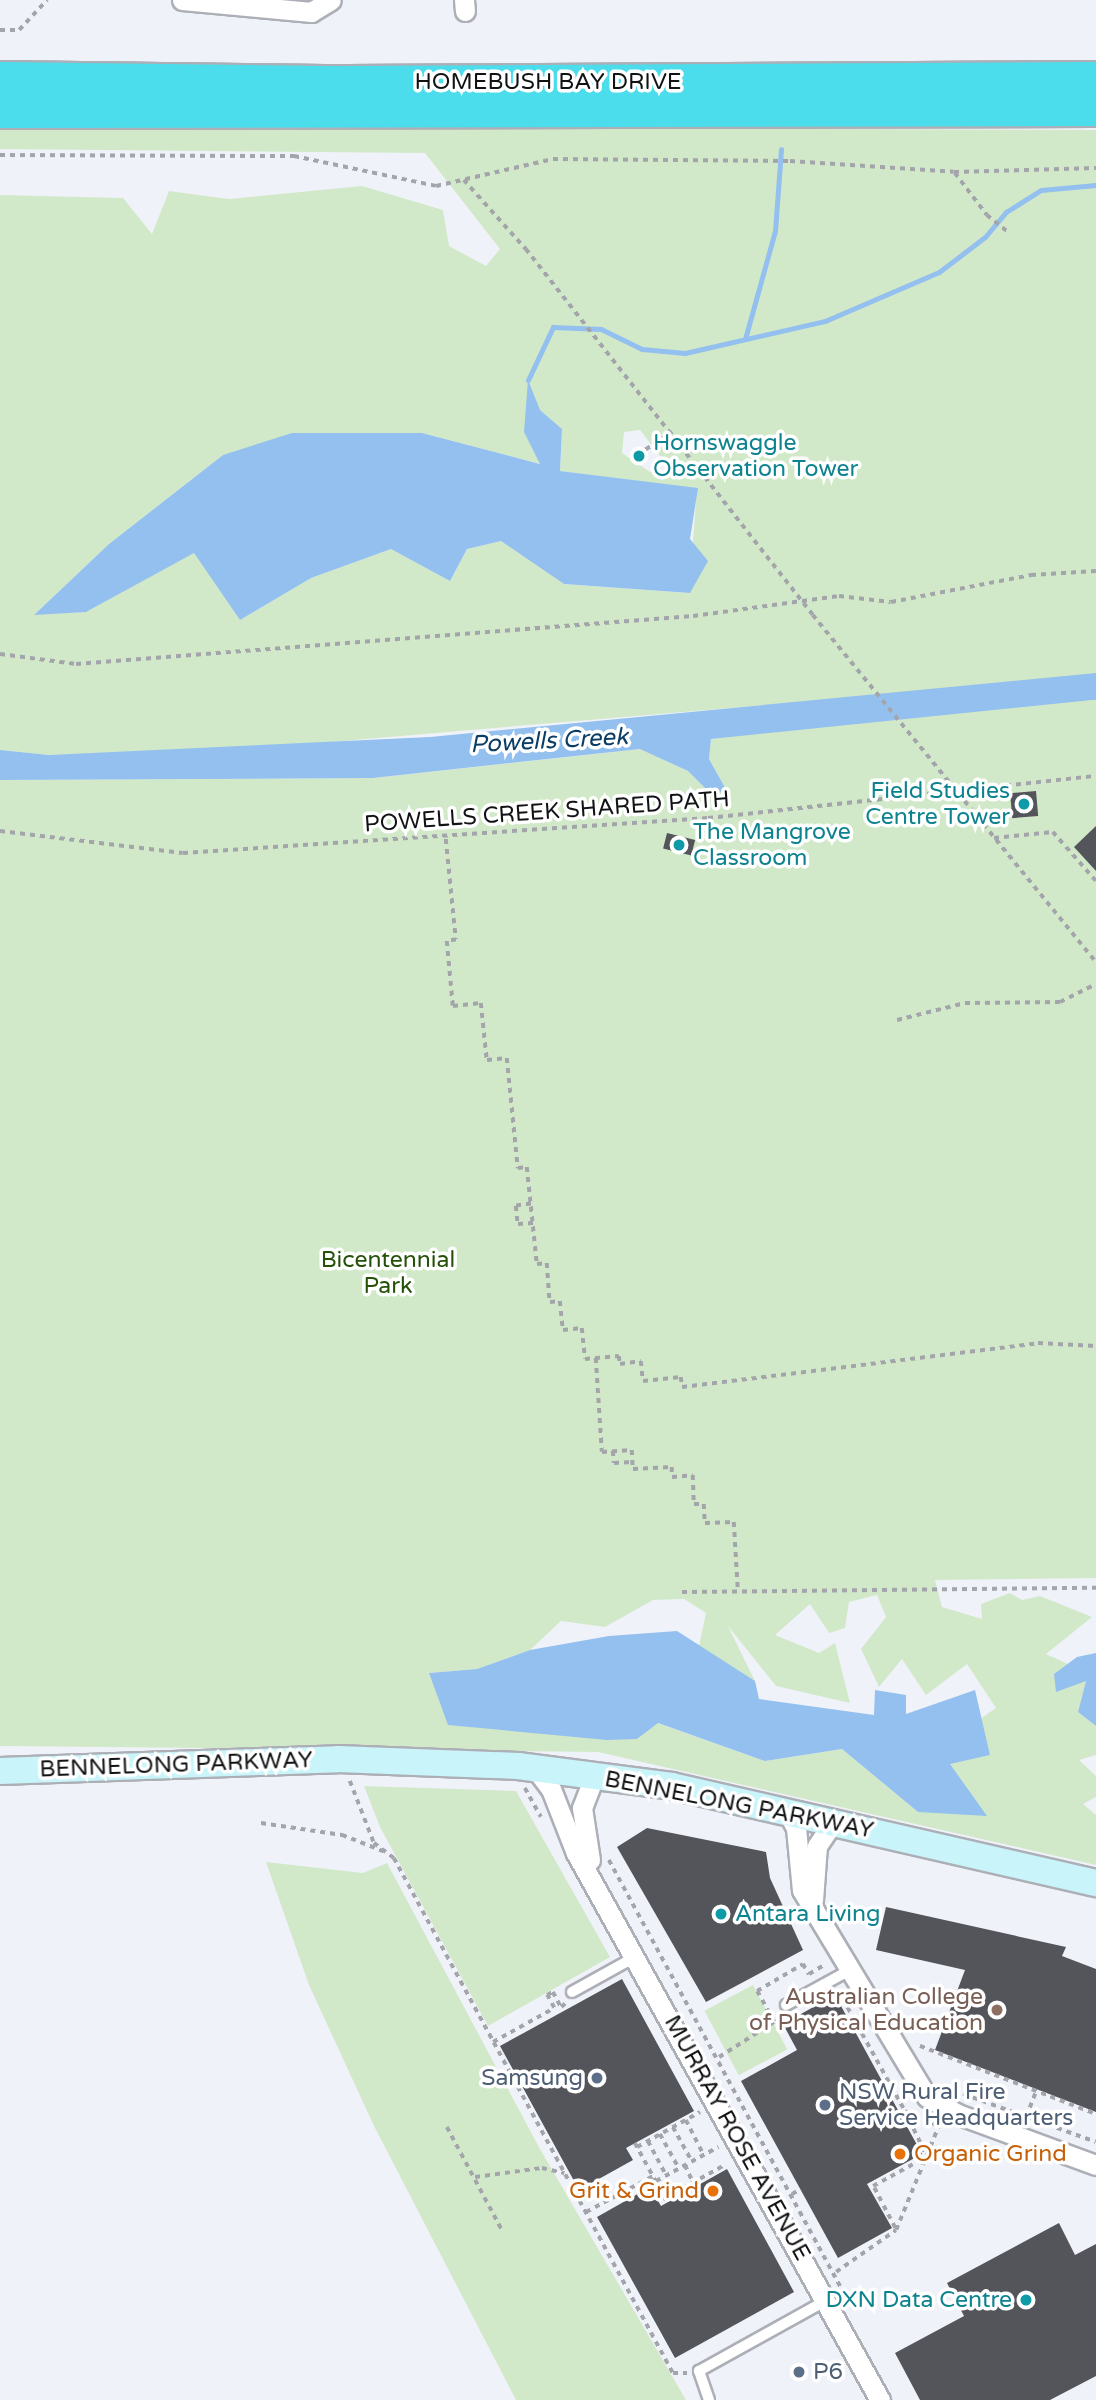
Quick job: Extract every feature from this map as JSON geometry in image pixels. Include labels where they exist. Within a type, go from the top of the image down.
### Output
[{"type":"highway","points":[[0,61],[279,70],[345,83]]},
{"type":"highway","name":"HOMEBUSH BAY DRIVE","points":[[0,79],[345,83],[1096,79]]},
{"type":"highway","name":"HOMEBUSH BAY DRIVE","points":[[0,110],[1096,108]]},
{"type":"street","points":[[181,0],[311,12],[331,0]]},
{"type":"street","name":"BENNELONG PARKWAY","points":[[0,1771],[338,1759],[535,1779],[594,1776],[787,1811],[1096,1883]]},
{"type":"street","name":"MURRAY ROSE AVENUE","points":[[593,1878],[581,1827],[594,1776]]},
{"type":"street","name":"MURRAY ROSE AVENUE","points":[[535,1779],[551,1789],[576,1853],[638,1956],[880,2400]]},
{"type":"street","points":[[787,1811],[796,1828],[802,1890],[813,1900],[915,2082],[936,2104],[1096,2165]]},
{"type":"street","points":[[813,1900],[817,1846],[833,1822]]},
{"type":"lane","points":[[572,1992],[638,1956]]},
{"type":"lane","points":[[786,2005],[852,1968]]},
{"type":"lane","points":[[709,2400],[699,2371],[827,2300]]},
{"type":"path","points":[[0,30],[19,30],[47,0]]},
{"type":"path","points":[[0,155],[294,156],[436,186],[553,159],[790,161],[954,172],[1096,168]]},
{"type":"path","points":[[954,172],[987,215],[1007,231]]},
{"type":"path","points":[[464,180],[577,313],[813,615],[1096,962]]},
{"type":"path","points":[[641,456],[637,455],[672,432]]},
{"type":"path","points":[[0,654],[76,664],[805,604],[851,596],[891,602],[1031,575],[1096,571]]},
{"type":"path","name":"POWELLS CREEK SHARED PATH","points":[[0,831],[183,853],[446,839],[757,814],[1096,776]]},
{"type":"path","points":[[994,838],[1053,832],[1096,881]]},
{"type":"path","points":[[446,839],[456,940],[446,941],[453,1006],[481,1003],[486,1060],[507,1058],[518,1168],[527,1167],[537,1265],[547,1263],[551,1302],[560,1301],[563,1330],[582,1328],[585,1359],[641,1361],[643,1381],[681,1377],[682,1387],[1038,1343],[1096,1346]]},
{"type":"path","points":[[897,1020],[965,1003],[1060,1002],[1096,984]]},
{"type":"path","points":[[531,1204],[516,1206],[518,1224],[533,1223]]},
{"type":"path","points":[[596,1358],[602,1452],[632,1450],[633,1469],[672,1467],[672,1477],[692,1475],[694,1504],[704,1504],[705,1523],[734,1522],[738,1590]]},
{"type":"path","points":[[613,1451],[614,1463],[632,1462]]},
{"type":"path","points":[[682,1592],[1096,1588]]},
{"type":"path","points":[[512,1788],[535,1779]]},
{"type":"path","points":[[350,1781],[374,1843],[390,1854],[673,2372],[699,2371]]},
{"type":"path","points":[[337,1782],[364,1782]]},
{"type":"path","points":[[261,1823],[342,1835],[390,1854]]},
{"type":"path","points":[[606,1854],[719,2057],[858,2320]]},
{"type":"path","points":[[719,2057],[774,2022],[757,1991],[803,1965],[809,1974],[824,1965]]},
{"type":"path","points":[[493,2042],[554,2008],[547,1995],[553,1992],[562,2007],[567,2004]]},
{"type":"path","points":[[920,2046],[1096,2114]]},
{"type":"path","points":[[952,2090],[1096,2143]]},
{"type":"path","points":[[1026,2117],[1037,2090]]},
{"type":"path","points":[[702,2111],[636,2145],[666,2200],[723,2166]]},
{"type":"path","points":[[905,2111],[927,2156]]},
{"type":"path","points":[[835,2273],[897,2230],[907,2193],[927,2156],[941,2118]]},
{"type":"path","points":[[686,2120],[704,2154]]},
{"type":"path","points":[[447,2127],[502,2230]]},
{"type":"path","points":[[673,2127],[692,2161]]},
{"type":"path","points":[[909,2130],[914,2127]]},
{"type":"path","points":[[660,2134],[679,2168]]},
{"type":"path","points":[[648,2141],[666,2175]]},
{"type":"path","points":[[656,2181],[721,2146]]},
{"type":"path","points":[[897,2230],[873,2186],[927,2156]]},
{"type":"path","points":[[684,2165],[693,2182]]},
{"type":"path","points":[[474,2178],[542,2168],[565,2175]]},
{"type":"path","points":[[586,2213],[653,2176]]},
{"type":"path","points":[[792,2194],[800,2189]]},
{"type":"green space","name":"Bicentennial Park","points":[[0,126],[1096,130],[1096,1578],[935,1580],[942,1607],[982,1619],[981,1604],[1010,1593],[1022,1600],[1040,1596],[1092,1617],[1046,1654],[1068,1664],[1054,1674],[1086,1681],[1078,1712],[1096,1726],[1096,1755],[1079,1760],[1096,1776],[1096,1797],[1083,1804],[1096,1815],[1096,1865],[598,1752],[0,1746],[0,780],[373,778],[641,749],[688,771],[708,791],[727,792],[709,759],[711,739],[866,720],[848,698],[235,750],[49,755],[0,750],[0,195],[123,198],[152,234],[169,191],[229,199],[362,186],[443,210],[449,246],[486,266],[500,249],[425,153],[0,149]],"holes":[[[540,410],[562,429],[560,471],[685,487],[696,501],[689,593],[564,584],[501,541],[467,549],[450,581],[391,549],[311,578],[240,620],[194,552],[86,612],[35,614],[109,544],[223,455],[422,433],[541,464]],[[640,430],[671,470],[650,472],[622,453],[624,432]],[[877,1595],[886,1617],[861,1649],[879,1687],[902,1659],[926,1695],[967,1664],[996,1708],[980,1719],[990,1755],[949,1763],[918,1812],[842,1749],[765,1761],[657,1723],[637,1739],[429,1673],[477,1669],[530,1650],[561,1621],[605,1627],[653,1600],[684,1599],[706,1613],[699,1646],[755,1681],[728,1626],[776,1686],[850,1703],[835,1643],[819,1653],[775,1635],[810,1604],[829,1633],[845,1628],[849,1602]]]},
{"type":"green space","points":[[364,1786],[516,1791],[610,1957],[488,2026],[380,1827]]},
{"type":"green space","points":[[266,1862],[363,1873],[387,1863],[540,2149],[686,2400],[516,2400],[374,2126],[309,1985]]},
{"type":"green space","points":[[753,1985],[787,2049],[739,2075],[704,2011]]},
{"type":"water","points":[[528,380],[540,410],[562,429],[560,471],[698,488],[690,539],[708,561],[690,593],[564,584],[501,541],[467,549],[450,581],[391,549],[311,578],[240,620],[194,553],[86,612],[34,615],[109,544],[223,455],[292,433],[422,433],[540,464],[524,432]]},
{"type":"water","name":"Powells Creek","points":[[1096,673],[1096,700],[711,739],[709,759],[728,793],[708,791],[688,771],[640,749],[373,778],[0,780],[0,750],[49,755],[430,737]]},
{"type":"water","points":[[677,1631],[755,1681],[759,1699],[874,1715],[875,1690],[906,1695],[906,1714],[975,1690],[990,1755],[950,1764],[987,1816],[918,1812],[842,1749],[765,1761],[658,1723],[637,1739],[607,1740],[448,1725],[429,1673],[477,1669],[530,1650],[609,1636]]},
{"type":"water","points":[[1096,1653],[1096,1726],[1078,1712],[1086,1681],[1056,1692],[1054,1674],[1077,1657]]},
{"type":"building","name":"Field Studies Centre Tower","points":[[1036,791],[1038,816],[1012,818],[1010,793]]},
{"type":"building","points":[[1096,826],[1096,871],[1074,847]]},
{"type":"building","name":"The Mangrove Classroom","points":[[667,833],[695,840],[691,856],[663,849]]},
{"type":"building","name":"Antara Living","points":[[647,1828],[766,1852],[770,1878],[803,1950],[706,2002],[617,1847]]},
{"type":"building","name":"Australian College of Physical Education","points":[[886,1907],[1066,1947],[1062,1956],[1096,1969],[1096,2112],[935,2050],[965,1970],[876,1950]]},
{"type":"building","name":"Samsung","points":[[622,1979],[694,2111],[626,2148],[633,2160],[579,2190],[500,2046]]},
{"type":"building","name":"NSW Rural Fire Service Headquarters","points":[[835,1995],[922,2154],[867,2184],[892,2228],[838,2258],[741,2081],[797,2050],[783,2024]]},
{"type":"building","points":[[727,2169],[794,2292],[675,2358],[597,2217],[650,2187],[661,2206]]},
{"type":"building","name":"DXN Data Centre","points":[[1059,2223],[1075,2255],[1096,2244],[1096,2376],[1050,2400],[920,2400],[895,2353],[964,2316],[947,2283]]},
{"type":"waterway","points":[[745,339],[775,231],[781,149]]},
{"type":"waterway","points":[[528,380],[553,327],[601,329],[642,349],[685,353],[825,321],[939,272],[985,237],[1006,212],[1041,190],[1096,185]]},
{"type":"place","name":"Hornswaggle Observation Tower","points":[[639,456]]},
{"type":"place","name":"Field Studies Centre Tower","points":[[1024,804]]},
{"type":"place","name":"The Mangrove Classroom","points":[[679,845]]},
{"type":"place","name":"Antara Living","points":[[721,1914]]},
{"type":"place","name":"Australian College of Physical Education","points":[[997,2010]]},
{"type":"place","name":"Samsung","points":[[597,2078]]},
{"type":"place","name":"NSW Rural Fire Service Headquarters","points":[[825,2105]]},
{"type":"place","name":"Organic Grind","points":[[900,2154]]},
{"type":"place","name":"Grit & Grind","points":[[713,2191]]},
{"type":"place","name":"DXN Data Centre","points":[[1026,2300]]},
{"type":"place","name":"P6","points":[[799,2372]]}]
